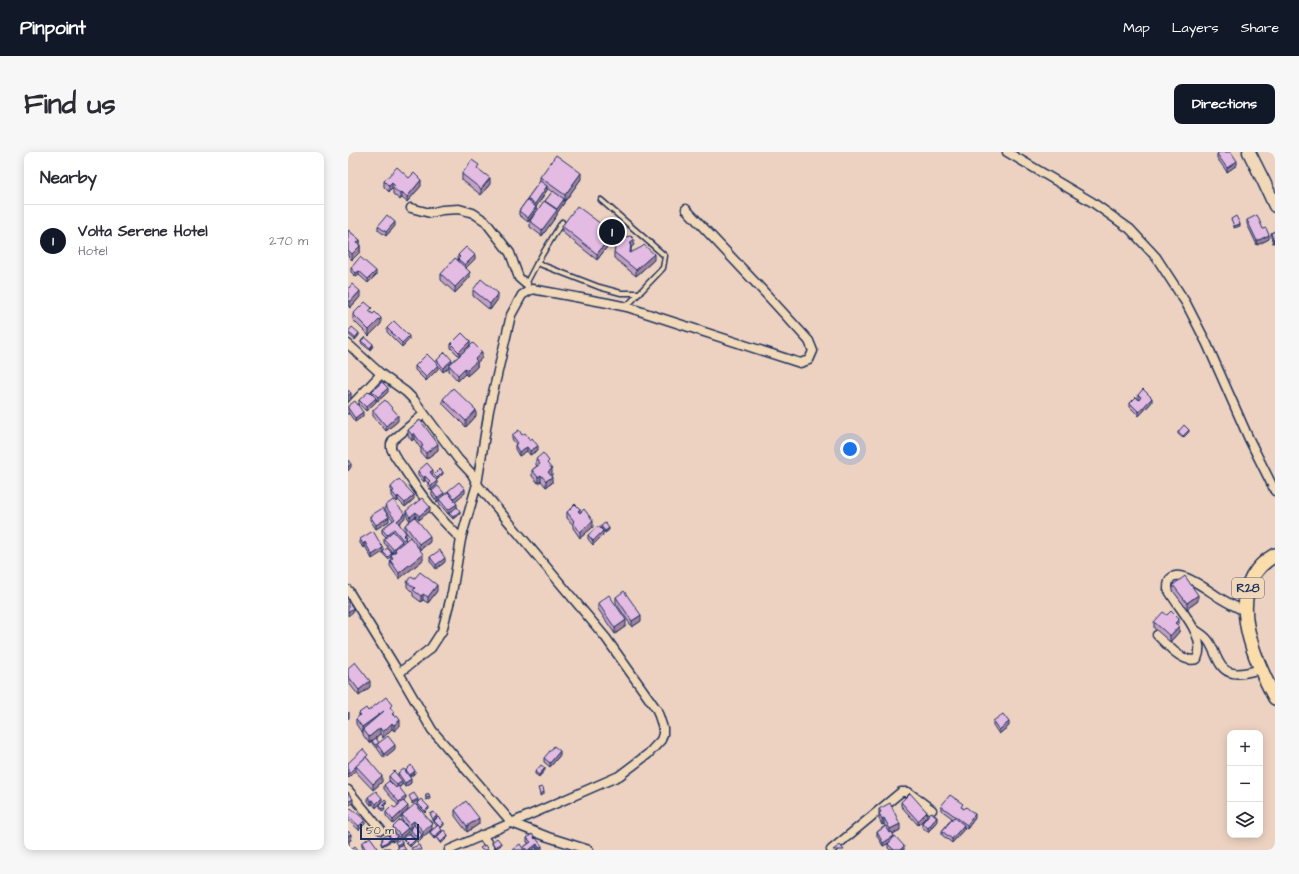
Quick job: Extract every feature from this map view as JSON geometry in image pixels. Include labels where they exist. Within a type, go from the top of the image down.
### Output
[{"type":"main road","name":"R28","points":[[1275,556],[1261,566],[1250,581],[1247,590],[1245,611],[1248,631],[1257,662],[1275,698]]},
{"type":"street","points":[[1007,152],[1092,202],[1130,230],[1156,257],[1186,303],[1207,344],[1249,438],[1274,488]]},
{"type":"street","points":[[1249,152],[1275,206]]},
{"type":"street","points":[[411,208],[430,212],[459,209],[473,213],[485,221],[510,253],[519,278],[527,288],[627,307],[800,363],[809,360],[813,351],[808,341],[767,294],[686,210]]},
{"type":"street","points":[[399,672],[431,648],[442,631],[452,593],[462,540],[477,484],[489,410],[511,315],[527,288]]},
{"type":"street","points":[[348,344],[381,374],[410,396],[458,459],[472,474],[477,484],[606,638],[657,710],[664,734],[648,754],[619,776],[449,850]]},
{"type":"street","points":[[348,409],[381,374]]},
{"type":"street","points":[[424,414],[394,440],[391,444],[391,448],[413,484],[429,505],[446,525],[462,540]]},
{"type":"street","points":[[1157,635],[1177,654],[1187,660],[1197,658],[1199,652],[1194,629],[1168,589],[1170,579],[1173,577],[1183,576],[1190,579],[1220,599],[1245,611]]},
{"type":"street","points":[[348,590],[399,672],[432,730],[512,823],[548,837],[589,850]]},
{"type":"street","points":[[1194,629],[1207,639],[1220,663],[1229,673],[1241,674],[1261,669]]},
{"type":"street","points":[[348,790],[381,830]]},
{"type":"street","points":[[831,850],[901,792],[908,792],[932,810]]},
{"type":"street","points":[[482,835],[492,850]]},
{"type":"lane","points":[[600,200],[665,256],[662,268],[627,307]]},
{"type":"lane","points":[[527,288],[537,263],[562,222]]},
{"type":"lane","points":[[537,263],[599,287],[621,293],[640,293]]},
{"type":"building","points":[[1220,152],[1231,152],[1237,161],[1227,168],[1217,154]]},
{"type":"building","points":[[556,155],[581,173],[565,195],[540,177]]},
{"type":"building","points":[[472,160],[479,165],[477,168],[490,178],[481,189],[462,174]]},
{"type":"building","points":[[397,167],[409,178],[414,173],[421,180],[407,197],[402,192],[400,194],[393,188],[395,186],[392,183],[389,186],[384,181]]},
{"type":"building","points":[[540,181],[547,186],[535,204],[527,199]]},
{"type":"building","points":[[553,191],[564,199],[557,209],[545,201]]},
{"type":"building","points":[[527,200],[536,207],[528,218],[519,211]]},
{"type":"building","points":[[544,201],[557,210],[542,230],[530,221]]},
{"type":"building","points":[[577,206],[613,233],[597,254],[562,226]]},
{"type":"building","points":[[387,215],[395,222],[386,232],[378,226]]},
{"type":"building","points":[[1257,215],[1263,229],[1266,228],[1269,235],[1257,241],[1247,220]]},
{"type":"building","points":[[1236,216],[1240,224],[1234,226],[1231,219]]},
{"type":"building","points":[[348,230],[360,240],[357,243],[360,246],[352,254],[348,250]]},
{"type":"building","points":[[1275,231],[1275,239],[1273,239],[1271,233]]},
{"type":"building","points":[[631,236],[634,239],[631,242],[630,253],[644,245],[654,254],[636,270],[614,252],[617,240]]},
{"type":"building","points":[[466,247],[475,255],[465,265],[458,259],[460,257],[458,255]]},
{"type":"building","points":[[360,257],[376,271],[368,279],[359,271],[356,273],[351,268]]},
{"type":"building","points":[[455,258],[470,272],[455,287],[441,274]]},
{"type":"building","points":[[481,279],[498,293],[490,304],[473,290]]},
{"type":"building","points":[[352,284],[360,291],[350,302],[348,300],[348,288]]},
{"type":"building","points":[[365,302],[372,308],[369,311],[373,314],[375,312],[381,318],[369,330],[353,314]]},
{"type":"building","points":[[394,321],[409,336],[402,343],[387,328]]},
{"type":"building","points":[[352,327],[359,333],[355,338],[348,332]]},
{"type":"building","points":[[462,333],[470,341],[459,352],[451,344]]},
{"type":"building","points":[[365,337],[373,344],[370,348],[361,341]]},
{"type":"building","points":[[473,343],[482,352],[475,359],[477,361],[467,370],[465,368],[458,375],[449,365]]},
{"type":"building","points":[[445,352],[452,360],[443,368],[437,360]]},
{"type":"building","points":[[427,354],[438,365],[426,377],[415,366]]},
{"type":"building","points":[[382,382],[388,388],[378,397],[372,391]]},
{"type":"building","points":[[453,388],[476,410],[466,421],[443,399]]},
{"type":"building","points":[[1143,389],[1152,398],[1139,412],[1130,403],[1136,397],[1139,400],[1141,397],[1138,395]]},
{"type":"building","points":[[369,391],[376,398],[366,407],[359,400]]},
{"type":"building","points":[[385,400],[398,415],[386,426],[373,410]]},
{"type":"building","points":[[355,401],[363,412],[355,418],[348,406]]},
{"type":"building","points":[[420,420],[438,444],[426,453],[421,447],[423,446],[414,433],[412,435],[408,430]]},
{"type":"building","points":[[1184,425],[1189,430],[1183,436],[1178,432]]},
{"type":"building","points":[[519,430],[522,435],[525,433],[530,440],[532,438],[538,446],[530,451],[527,447],[519,452],[515,445],[518,443],[512,435]]},
{"type":"building","points":[[543,453],[549,461],[547,463],[552,469],[548,472],[552,477],[546,481],[541,475],[538,477],[532,470],[540,464],[536,459]]},
{"type":"building","points":[[348,460],[351,464],[348,467]]},
{"type":"building","points":[[427,463],[433,470],[430,472],[437,481],[431,486],[428,483],[430,481],[425,476],[424,478],[418,471]]},
{"type":"building","points":[[440,469],[443,472],[437,478],[434,475]]},
{"type":"building","points":[[399,479],[414,495],[405,503],[398,496],[397,498],[392,492],[394,491],[391,487]]},
{"type":"building","points":[[459,482],[465,489],[454,498],[448,491]]},
{"type":"building","points":[[438,486],[444,493],[437,498],[432,491]]},
{"type":"building","points":[[448,492],[457,504],[448,510],[439,499]]},
{"type":"building","points":[[422,498],[430,507],[419,516],[416,512],[410,517],[406,511]]},
{"type":"building","points":[[393,500],[405,514],[397,521],[406,533],[403,536],[406,538],[403,540],[394,529],[387,535],[382,529],[395,519],[385,506]]},
{"type":"building","points":[[575,504],[580,509],[578,511],[580,513],[584,509],[593,521],[580,532],[567,512]]},
{"type":"building","points":[[457,507],[460,511],[453,517],[449,513]]},
{"type":"building","points":[[383,508],[389,517],[376,525],[370,516]]},
{"type":"building","points":[[415,517],[430,536],[419,544],[405,525]]},
{"type":"building","points":[[605,523],[609,528],[605,531],[601,526]]},
{"type":"building","points":[[598,526],[603,531],[593,541],[588,535]]},
{"type":"building","points":[[373,531],[383,548],[372,555],[365,542],[363,544],[360,539]]},
{"type":"building","points":[[393,531],[402,541],[393,549],[384,539]]},
{"type":"building","points":[[410,537],[423,554],[399,573],[390,560],[393,558],[391,555],[396,551],[395,549]]},
{"type":"building","points":[[387,548],[392,553],[388,557],[383,552]]},
{"type":"building","points":[[440,550],[445,558],[436,565],[430,557]]},
{"type":"building","points":[[420,572],[437,585],[428,597],[423,594],[421,596],[413,590],[415,588],[407,582],[411,576],[415,578]]},
{"type":"building","points":[[1185,576],[1198,595],[1187,603],[1173,585]]},
{"type":"building","points":[[624,591],[641,615],[632,621],[616,597]]},
{"type":"building","points":[[609,595],[626,620],[615,628],[598,603]]},
{"type":"building","points":[[348,601],[353,608],[348,612]]},
{"type":"building","points":[[1171,611],[1179,619],[1175,623],[1179,626],[1170,636],[1154,622],[1163,612],[1167,615]]},
{"type":"building","points":[[355,662],[370,681],[359,690],[348,676],[348,668]]},
{"type":"building","points":[[386,697],[392,705],[390,707],[394,712],[392,714],[395,717],[397,716],[400,720],[394,725],[392,723],[383,732],[380,728],[369,737],[363,729],[384,711],[362,727],[356,719],[360,715],[359,713],[366,708],[368,711]]},
{"type":"building","points":[[1003,714],[1009,722],[999,730],[993,721]]},
{"type":"building","points":[[388,736],[395,745],[384,754],[377,744]]},
{"type":"building","points":[[376,738],[379,743],[375,745],[372,741]]},
{"type":"building","points":[[554,746],[560,751],[550,763],[544,758]]},
{"type":"building","points":[[363,749],[368,755],[348,774],[348,763]]},
{"type":"building","points":[[366,757],[382,776],[373,784],[356,766]]},
{"type":"building","points":[[411,765],[415,771],[410,775],[406,770]]},
{"type":"building","points":[[541,765],[545,768],[539,775],[535,772]]},
{"type":"building","points":[[404,769],[411,779],[405,783],[398,773]]},
{"type":"building","points":[[394,771],[402,781],[397,785],[389,776]]},
{"type":"building","points":[[389,781],[396,788],[398,786],[406,796],[399,802],[384,785]]},
{"type":"building","points":[[543,787],[544,792],[540,794],[538,788]]},
{"type":"building","points":[[376,791],[382,798],[376,804],[368,797]]},
{"type":"building","points":[[348,792],[353,799],[348,802]]},
{"type":"building","points":[[414,793],[418,799],[412,802],[409,796]]},
{"type":"building","points":[[910,793],[927,812],[918,821],[901,802]]},
{"type":"building","points":[[426,794],[429,794],[430,797],[426,798]]},
{"type":"building","points":[[950,795],[963,804],[961,807],[964,809],[966,807],[975,814],[967,825],[941,806]]},
{"type":"building","points":[[385,799],[387,801],[383,805],[385,807],[383,809],[380,805]]},
{"type":"building","points":[[421,799],[429,807],[425,811],[417,803]]},
{"type":"building","points":[[403,801],[408,806],[393,820],[386,812],[392,806],[395,808]]},
{"type":"building","points":[[466,801],[479,818],[467,826],[455,810]]},
{"type":"building","points":[[890,803],[900,824],[890,829],[884,818],[882,819],[879,809]]},
{"type":"building","points":[[415,804],[432,823],[423,831],[414,821],[410,824],[402,815]]},
{"type":"building","points":[[351,808],[365,820],[359,826],[348,816],[348,811]]},
{"type":"building","points":[[434,812],[437,816],[433,819],[430,814]]},
{"type":"building","points":[[931,812],[937,817],[928,828],[922,823]]},
{"type":"building","points":[[438,817],[444,823],[440,827],[434,821]]},
{"type":"building","points":[[954,817],[964,825],[952,839],[942,831]]},
{"type":"building","points":[[400,820],[408,828],[400,835],[393,827]]},
{"type":"building","points":[[414,825],[422,835],[418,839],[410,829]]},
{"type":"building","points":[[438,825],[442,830],[434,837],[430,832]]},
{"type":"building","points":[[886,826],[890,833],[892,832],[894,836],[883,843],[877,832]]},
{"type":"building","points":[[444,830],[448,835],[441,842],[437,837]]},
{"type":"building","points":[[394,831],[397,837],[392,840],[388,833]]},
{"type":"building","points":[[409,833],[415,840],[410,845],[403,838]]},
{"type":"building","points":[[532,834],[542,846],[539,848],[537,844],[527,850],[524,847],[531,842],[527,838]]},
{"type":"building","points":[[387,835],[391,839],[382,845],[382,838]]},
{"type":"building","points":[[895,836],[904,846],[900,850],[894,850],[888,844]]},
{"type":"building","points":[[370,837],[378,848],[374,850],[366,850],[362,843]]},
{"type":"building","points":[[497,838],[501,843],[495,847],[492,842]]},
{"type":"building","points":[[400,839],[402,842],[397,845],[395,842]]},
{"type":"building","points":[[402,844],[406,850],[396,850]]},
{"type":"building","points":[[520,844],[524,850],[512,850]]},
{"type":"building","points":[[419,845],[421,850],[412,850],[411,848]]},
{"type":"building","points":[[485,845],[488,850],[482,850],[480,848]]},
{"type":"building","points":[[840,845],[844,850],[833,850]]},
{"type":"building","points":[[355,846],[358,850],[350,850]]},
{"type":"building","points":[[384,848],[390,848],[391,850],[384,850]]},
{"type":"place","name":"Volta Serene Hotel","points":[[612,232]]}]
